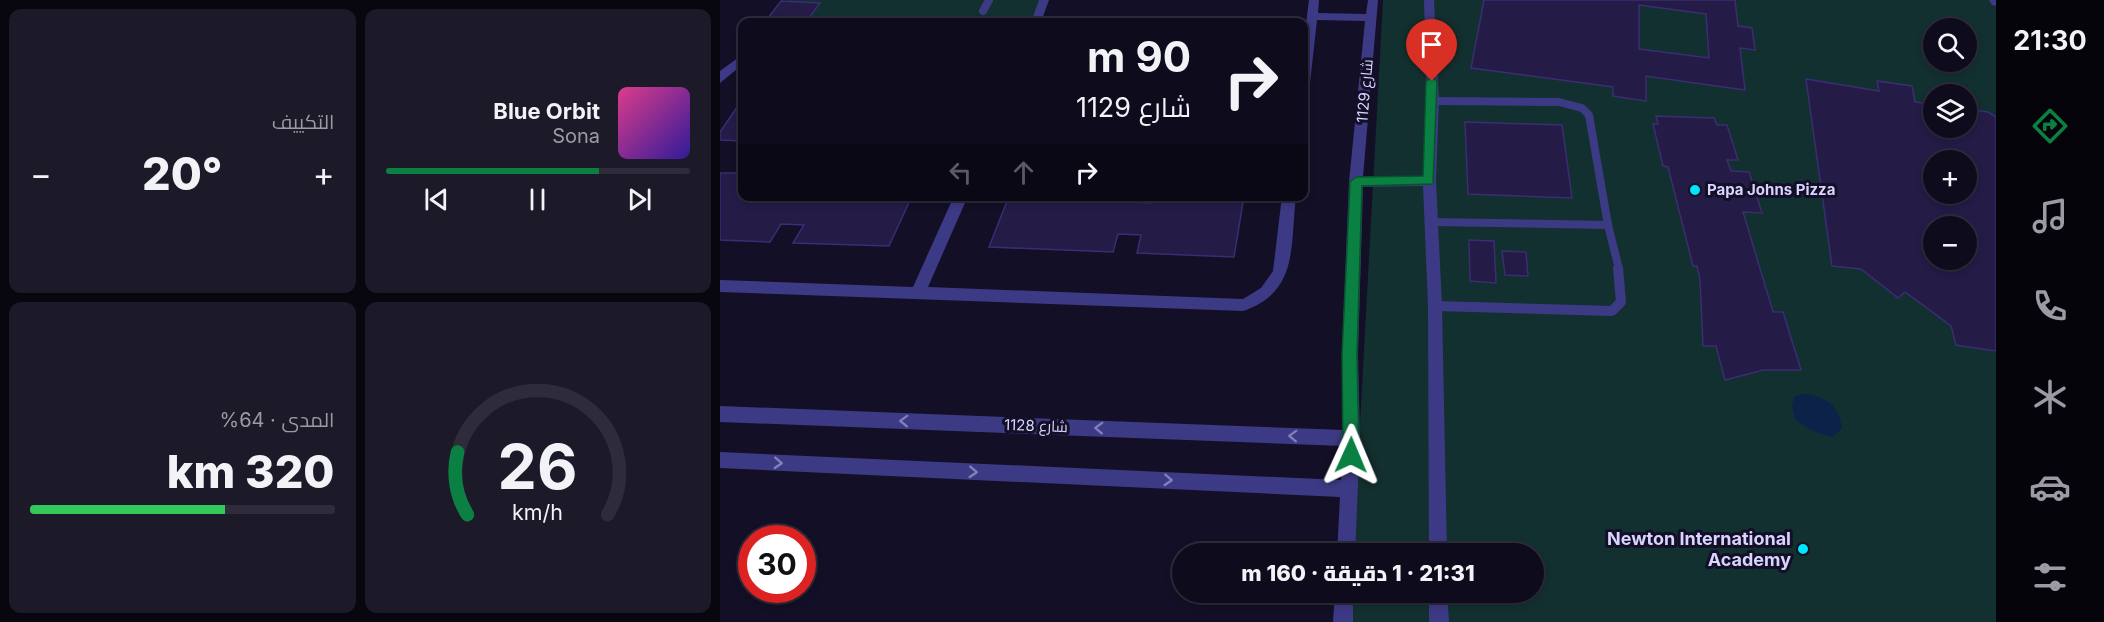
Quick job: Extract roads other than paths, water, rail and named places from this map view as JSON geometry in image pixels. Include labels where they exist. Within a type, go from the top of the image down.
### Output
[{"type":"street","points":[[1037,18],[1044,0]]},
{"type":"street","points":[[1308,50],[1314,0]]},
{"type":"street","name":"شارع 1129","points":[[1347,543],[1352,438],[1350,355],[1356,182],[1373,0]]},
{"type":"street","points":[[1429,0],[1432,101],[1429,181],[1435,306],[1438,543]]},
{"type":"street","points":[[1312,16],[1372,18]]},
{"type":"street","points":[[720,79],[738,62]]},
{"type":"street","points":[[1356,182],[1429,181]]},
{"type":"street","points":[[918,293],[959,201]]},
{"type":"street","points":[[720,286],[1243,304],[1263,296],[1276,282],[1280,271],[1288,201]]},
{"type":"street","name":"شارع 1128","points":[[720,414],[1352,438]]},
{"type":"street","points":[[720,460],[1349,489]]},
{"type":"street","points":[[1343,622],[1344,603]]},
{"type":"street","points":[[1438,603],[1439,622]]},
{"type":"lane","points":[[983,11],[989,0]]},
{"type":"lane","points":[[1432,101],[1559,102],[1585,110],[1589,115],[1622,292],[1621,302],[1612,311],[1435,306]]},
{"type":"lane","points":[[1431,222],[1608,225]]},
{"type":"water","points":[[1803,394],[1825,400],[1838,413],[1842,428],[1833,437],[1814,432],[1796,420],[1792,407],[1794,397]]},
{"type":"place","name":"Papa Johns Pizza","points":[[1695,190]]},
{"type":"place","name":"Newton International Academy","points":[[1803,549]]}]
